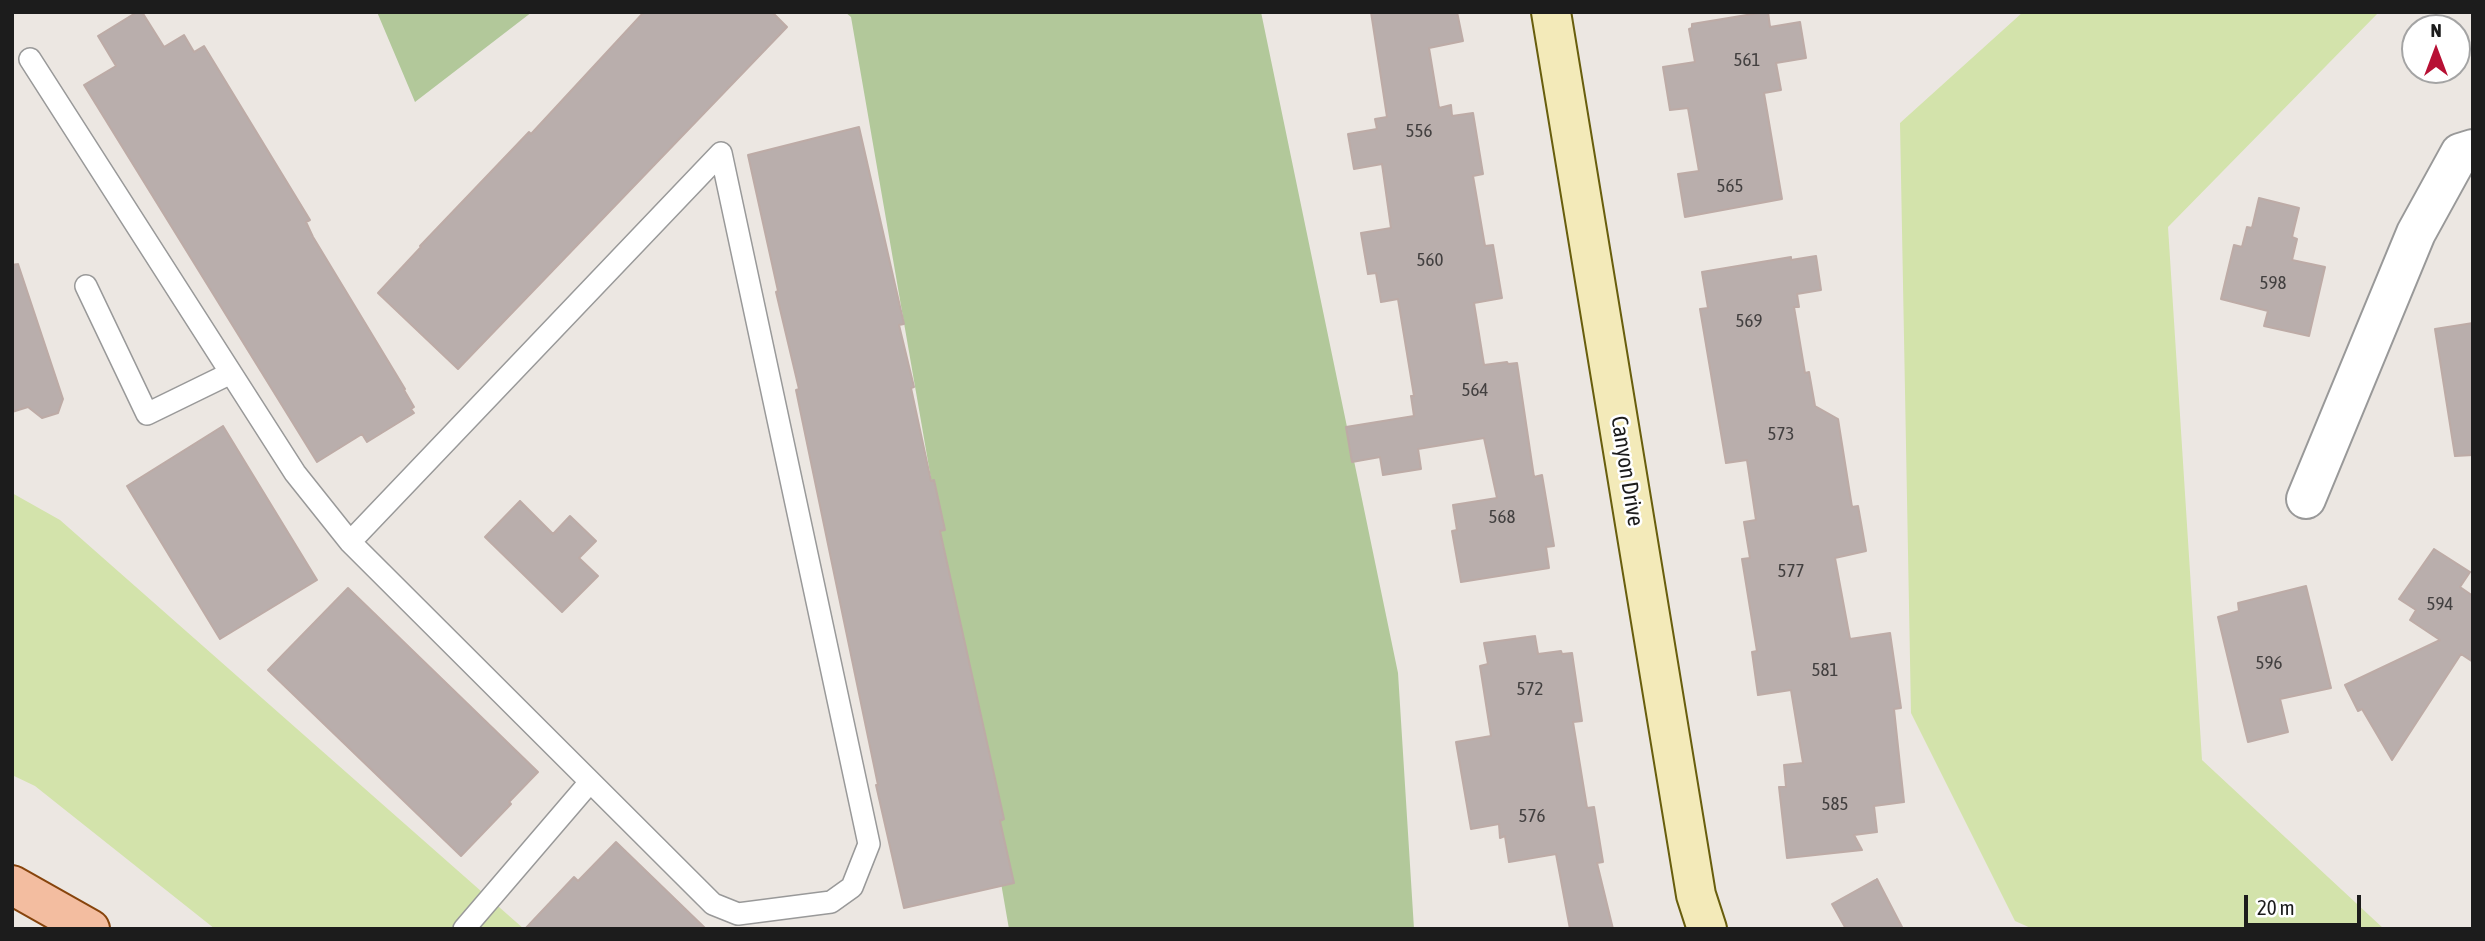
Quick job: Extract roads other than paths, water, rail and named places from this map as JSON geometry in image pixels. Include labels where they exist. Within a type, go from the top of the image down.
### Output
[{"type":"main road","points":[[12,885],[90,929]]},
{"type":"street","name":"Canyon Drive","points":[[1551,12],[1696,895],[1707,929]]},
{"type":"street","points":[[2306,499],[2416,233],[2466,151]]},
{"type":"lane","points":[[30,60],[295,473],[350,542],[713,904],[738,914],[831,902],[852,887],[869,844],[721,153],[350,542]]},
{"type":"lane","points":[[86,286],[148,414],[231,373]]},
{"type":"lane","points":[[464,929],[590,782]]}]
